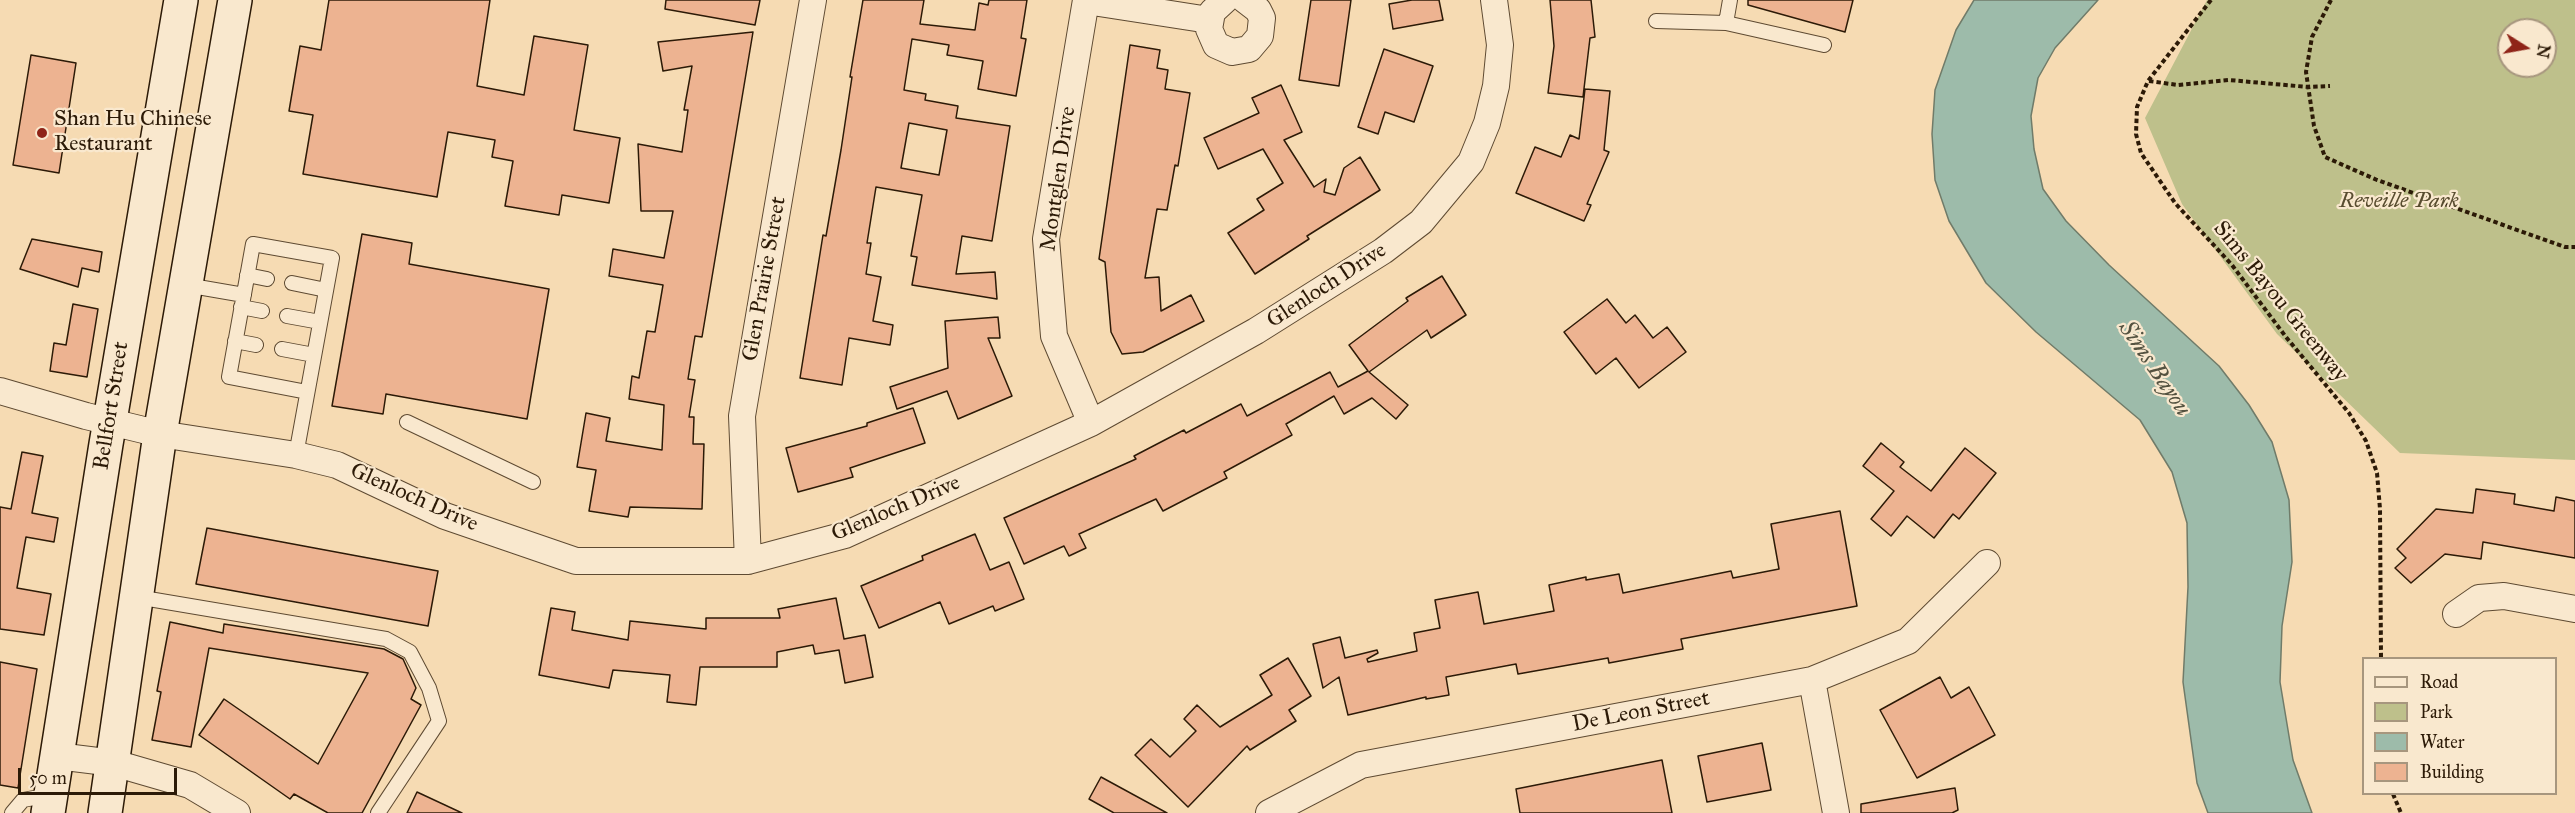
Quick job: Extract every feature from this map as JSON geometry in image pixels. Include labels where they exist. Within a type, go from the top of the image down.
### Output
[{"type":"main road","name":"Bellfort Street","points":[[49,804],[181,0]]},
{"type":"main road","points":[[105,813],[114,764],[160,434],[235,0]]},
{"type":"street","name":"Glen Prairie Street","points":[[748,561],[742,416],[813,0]]},
{"type":"street","points":[[1225,0],[1218,4],[1209,20],[1211,37],[1216,45],[1232,52],[1249,49],[1260,36],[1262,18],[1258,10],[1245,0]]},
{"type":"street","points":[[1086,1],[1209,20]]},
{"type":"street","name":"Montglen Drive","points":[[1086,1],[1046,239],[1054,336],[1091,423]]},
{"type":"street","name":"Glenloch Drive","points":[[0,391],[160,434],[296,455],[337,465],[446,516],[576,561],[748,561],[844,535],[1091,423],[1256,331],[1383,251],[1421,222],[1471,162],[1487,123],[1496,86],[1500,45],[1496,10]]},
{"type":"street","name":"De Leon Street","points":[[1269,813],[1361,765],[1812,680],[1908,640],[1987,563]]},
{"type":"street","points":[[2456,614],[2479,598],[2504,596],[2575,609]]},
{"type":"street","points":[[1812,680],[1836,813]]},
{"type":"street","points":[[57,756],[114,764],[190,785],[237,813]]},
{"type":"lane","points":[[1726,23],[1730,0]]},
{"type":"lane","points":[[1656,21],[1726,23],[1824,45]]},
{"type":"lane","points":[[296,455],[332,258],[254,244],[229,377],[307,392]]},
{"type":"lane","points":[[247,275],[267,279]]},
{"type":"lane","points":[[292,283],[326,290]]},
{"type":"lane","points":[[186,285],[243,301],[262,311]]},
{"type":"lane","points":[[287,316],[320,322]]},
{"type":"lane","points":[[235,341],[256,345]]},
{"type":"lane","points":[[282,349],[314,355]]},
{"type":"lane","points":[[407,422],[534,482]]},
{"type":"lane","points":[[137,597],[386,639],[410,652],[429,688],[439,721],[378,813]]},
{"type":"lane","points":[[12,813],[23,800],[49,804]]},
{"type":"path","name":"Sims Bayou Greenway","points":[[2211,0],[2148,81],[2137,107],[2136,134],[2141,153],[2153,174],[2232,265],[2286,337],[2349,413],[2366,441],[2377,473],[2380,509],[2381,657]]},
{"type":"path","points":[[2331,0],[2312,37],[2306,72],[2314,126],[2325,158],[2377,180],[2565,247],[2575,247]]},
{"type":"path","points":[[2148,81],[2178,85],[2229,80],[2308,87],[2330,86]]},
{"type":"path","points":[[2393,795],[2401,813]]},
{"type":"green space","name":"Reveille Park","points":[[2207,0],[2575,0],[2575,460],[2400,453],[2277,334],[2182,204],[2145,118]]},
{"type":"water","name":"Sims Bayou","points":[[1974,0],[2098,0],[2055,48],[2038,78],[2031,116],[2034,149],[2043,189],[2066,221],[2109,265],[2219,366],[2249,405],[2272,442],[2289,500],[2292,562],[2282,626],[2280,682],[2293,760],[2312,813],[2208,813],[2197,783],[2183,682],[2188,587],[2187,523],[2172,472],[2140,420],[2036,332],[1986,283],[1949,221],[1935,180],[1932,134],[1935,90],[1956,30]]},
{"type":"building","points":[[329,0],[490,0],[477,86],[524,95],[534,36],[588,45],[574,130],[620,138],[609,203],[562,195],[559,215],[505,206],[513,161],[492,157],[495,140],[448,132],[437,197],[303,174],[313,115],[289,111],[300,46],[321,50]]},
{"type":"building","points":[[666,0],[760,0],[755,25],[665,9]]},
{"type":"building","points":[[863,0],[924,0],[920,24],[975,30],[979,3],[988,5],[989,0],[1027,0],[1021,38],[1026,39],[1016,96],[978,89],[983,61],[947,55],[949,45],[912,39],[904,90],[926,94],[925,100],[958,106],[956,118],[1010,126],[992,241],[962,236],[956,274],[995,272],[997,299],[912,285],[917,257],[911,256],[922,195],[876,187],[867,243],[871,243],[866,274],[881,277],[873,321],[893,325],[890,345],[849,338],[842,385],[800,378],[823,235],[826,236],[841,150],[852,77],[850,77]],"holes":[[[909,123],[947,130],[939,175],[901,168]]]},
{"type":"building","points":[[1311,0],[1351,0],[1339,86],[1299,80]]},
{"type":"building","points":[[1412,0],[1439,0],[1443,20],[1393,29],[1389,4]]},
{"type":"building","points":[[1550,0],[1591,0],[1595,37],[1590,38],[1583,97],[1548,93],[1554,46]]},
{"type":"building","points":[[1748,0],[1853,0],[1845,32],[1748,5]]},
{"type":"building","points":[[753,32],[702,337],[695,336],[688,379],[695,380],[689,417],[694,417],[693,444],[704,444],[702,509],[630,507],[628,517],[589,511],[596,470],[577,467],[586,413],[610,418],[606,441],[662,450],[664,405],[629,399],[632,376],[639,378],[647,331],[655,332],[663,285],[609,276],[613,249],[664,258],[673,211],[641,211],[638,144],[682,152],[688,110],[684,110],[692,66],[663,71],[658,42]]},
{"type":"building","points":[[1130,45],[1160,50],[1157,68],[1168,70],[1165,89],[1190,93],[1178,166],[1175,165],[1167,210],[1157,209],[1145,278],[1159,277],[1161,311],[1191,295],[1204,321],[1143,352],[1122,354],[1111,332],[1105,262],[1099,259]]},
{"type":"building","points":[[1384,49],[1433,66],[1414,122],[1385,112],[1378,134],[1358,127]]},
{"type":"building","name":"Shan Hu Chinese Restaurant","points":[[31,55],[76,63],[59,173],[13,165]]},
{"type":"building","points":[[1281,85],[1302,132],[1284,140],[1314,187],[1326,179],[1324,192],[1335,195],[1344,168],[1360,157],[1380,190],[1307,236],[1309,239],[1255,274],[1228,233],[1264,210],[1257,199],[1283,183],[1263,149],[1218,169],[1204,138],[1259,113],[1252,98]]},
{"type":"building","points":[[1585,89],[1610,91],[1604,150],[1609,152],[1587,204],[1591,205],[1584,221],[1516,193],[1535,147],[1561,157],[1570,135],[1579,139]]},
{"type":"building","points":[[362,234],[412,243],[409,264],[549,289],[527,419],[386,394],[383,414],[332,406]]},
{"type":"building","points":[[32,239],[102,252],[99,272],[82,268],[78,287],[20,269]]},
{"type":"building","points":[[1442,276],[1466,315],[1431,338],[1427,330],[1369,372],[1408,405],[1396,419],[1372,398],[1344,414],[1334,396],[1286,424],[1292,435],[1224,472],[1227,478],[1163,511],[1156,499],[1079,534],[1086,548],[1069,556],[1064,546],[1024,564],[1004,518],[1136,459],[1134,456],[1184,430],[1186,433],[1241,404],[1247,416],[1330,372],[1338,387],[1368,371],[1349,345],[1408,301],[1406,298]]},
{"type":"building","points":[[1607,299],[1626,323],[1635,315],[1653,338],[1667,327],[1686,352],[1639,388],[1616,358],[1596,374],[1564,332]]},
{"type":"building","points":[[73,304],[98,309],[87,377],[50,371],[54,343],[66,345]]},
{"type":"building","points":[[998,317],[1000,338],[988,338],[1012,396],[958,419],[947,391],[897,409],[890,387],[948,368],[945,321]]},
{"type":"building","points":[[913,408],[925,443],[850,468],[853,477],[798,492],[786,448],[867,426],[867,423]]},
{"type":"building","points":[[1881,443],[1904,462],[1900,467],[1931,491],[1965,448],[1996,473],[1959,519],[1953,514],[1934,538],[1907,516],[1891,536],[1871,519],[1894,491],[1863,466]]},
{"type":"building","points":[[22,452],[43,456],[32,513],[58,518],[54,542],[26,537],[17,588],[51,594],[44,635],[0,629],[0,507],[11,509]]},
{"type":"building","points":[[2476,489],[2515,494],[2514,504],[2554,511],[2556,497],[2575,501],[2575,558],[2483,542],[2481,559],[2445,554],[2411,583],[2395,568],[2406,558],[2397,549],[2436,509],[2473,513]]},
{"type":"building","points":[[1840,511],[1857,606],[1681,639],[1683,649],[1609,663],[1608,658],[1518,674],[1516,664],[1446,677],[1449,695],[1426,699],[1426,697],[1348,715],[1339,677],[1323,688],[1313,644],[1340,637],[1345,658],[1377,650],[1378,653],[1367,659],[1368,662],[1417,651],[1414,633],[1440,628],[1435,600],[1478,592],[1484,624],[1554,611],[1549,585],[1586,577],[1586,580],[1619,574],[1623,593],[1731,571],[1733,578],[1779,569],[1771,524]]},
{"type":"building","points":[[207,528],[438,571],[428,626],[196,584]]},
{"type":"building","points":[[975,534],[990,570],[1009,562],[1024,599],[995,611],[993,606],[949,624],[940,602],[879,628],[861,586],[923,560],[922,556]]},
{"type":"building","points":[[836,598],[844,639],[865,635],[873,677],[845,683],[839,650],[815,654],[813,645],[777,652],[777,667],[700,667],[696,705],[667,702],[670,675],[613,670],[609,688],[539,675],[551,608],[575,612],[572,630],[628,640],[630,621],[706,629],[706,618],[780,618],[778,609]]},
{"type":"building","points":[[170,622],[223,633],[224,624],[384,649],[403,659],[416,688],[411,699],[421,705],[362,813],[328,813],[294,794],[290,799],[199,735],[224,699],[318,764],[368,673],[209,648],[191,747],[152,740],[161,692],[157,691]]},
{"type":"building","points":[[1288,658],[1311,696],[1289,710],[1296,721],[1250,750],[1247,746],[1188,807],[1135,755],[1151,739],[1170,757],[1196,731],[1184,719],[1197,705],[1220,727],[1272,695],[1260,675]]},
{"type":"building","points":[[0,662],[37,669],[18,788],[0,785]]},
{"type":"building","points":[[1940,677],[1951,698],[1969,687],[1995,735],[1917,778],[1880,710]]},
{"type":"building","points":[[1762,743],[1771,790],[1707,802],[1698,756]]},
{"type":"building","points":[[1662,760],[1672,813],[1520,813],[1516,789]]},
{"type":"building","points":[[1101,777],[1167,813],[1114,813],[1089,799]]},
{"type":"building","points":[[1955,788],[1958,810],[1952,813],[1861,813],[1861,804]]},
{"type":"building","points":[[417,792],[462,813],[407,813]]},
{"type":"place","name":"Shan Hu Chinese Restaurant","points":[[42,133]]}]
